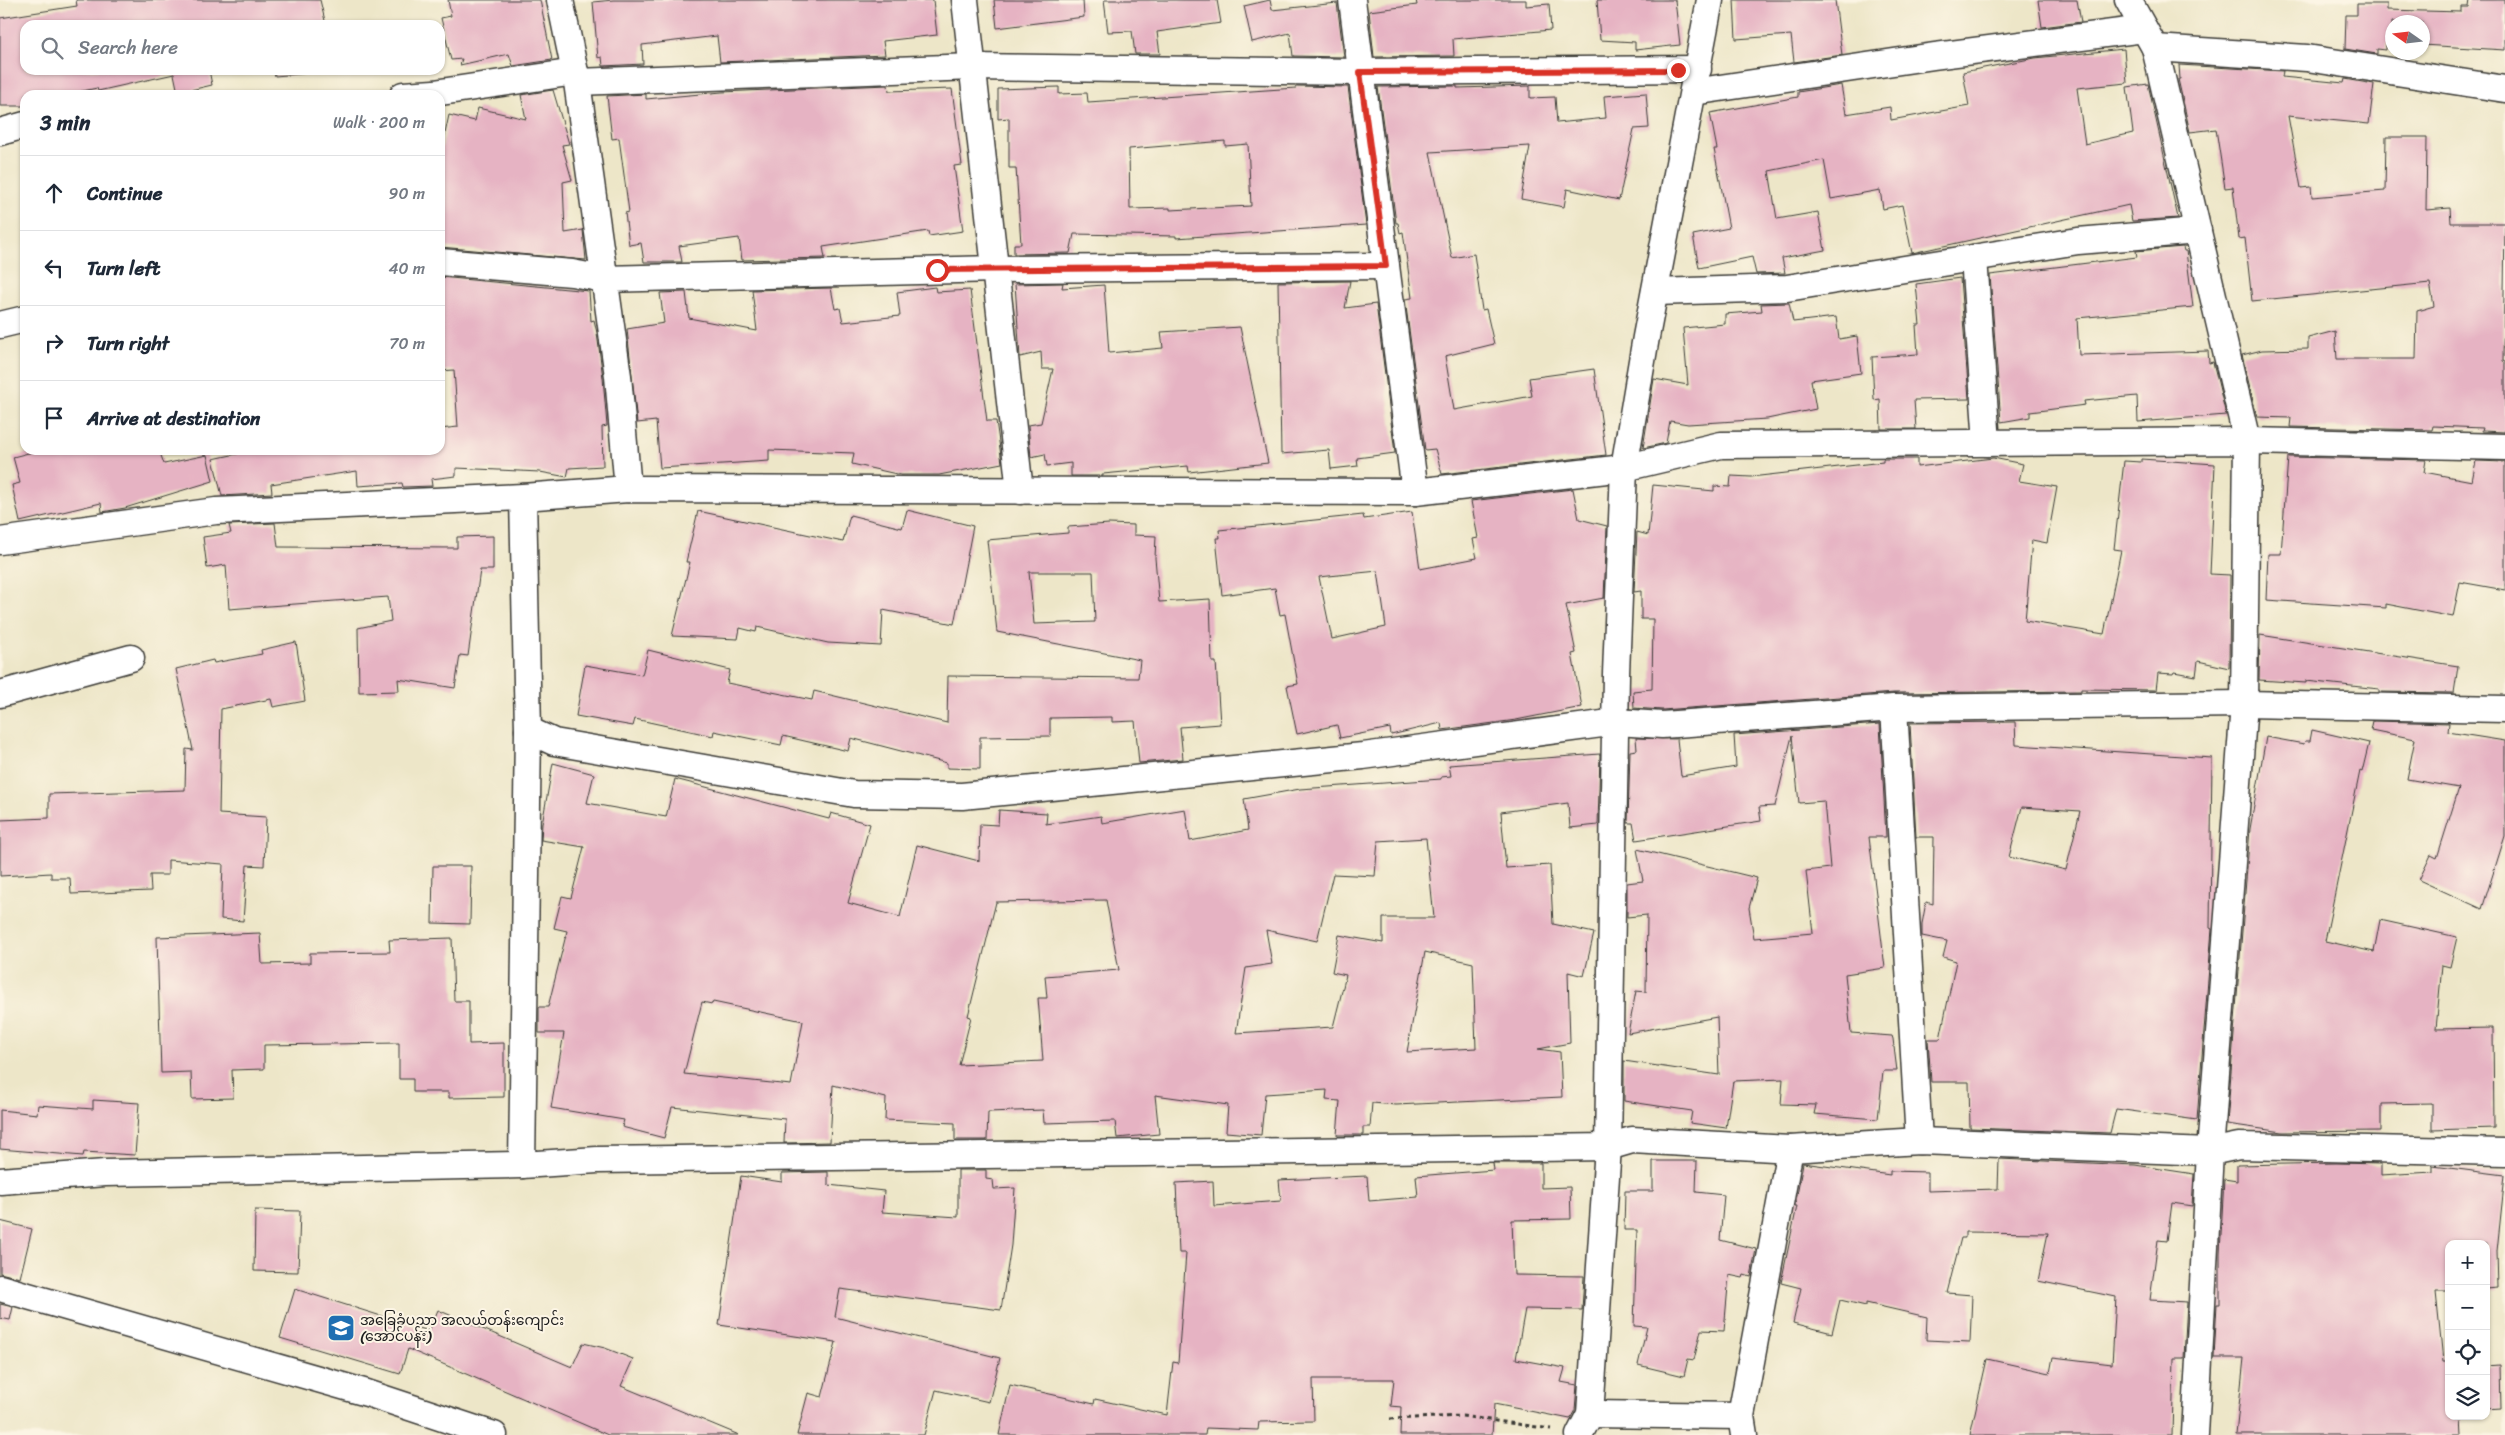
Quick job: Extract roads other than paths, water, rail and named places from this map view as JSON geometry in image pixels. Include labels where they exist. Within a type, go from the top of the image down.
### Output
[{"type":"street","points":[[560,0],[576,77],[618,376],[628,489]]},
{"type":"street","points":[[965,0],[1020,491]]},
{"type":"street","points":[[1352,0],[1415,492]]},
{"type":"street","points":[[1710,0],[1624,468],[1608,1147],[1583,1427],[1742,1426],[1790,1149]]},
{"type":"street","points":[[2128,0],[2149,39],[2198,232],[2247,441],[2244,704],[2210,1152],[2195,1435]]},
{"type":"street","points":[[445,92],[576,77],[974,67],[1360,72],[1696,81],[1934,56],[2149,39],[2307,58],[2505,89]]},
{"type":"street","points":[[0,132],[20,126]]},
{"type":"street","points":[[1655,292],[1787,288],[2078,241],[2198,232]]},
{"type":"street","points":[[1974,258],[1987,443]]},
{"type":"street","points":[[445,262],[562,272],[604,279],[996,269],[1386,266]]},
{"type":"street","points":[[0,324],[20,320]]},
{"type":"street","points":[[0,541],[216,511],[524,497],[628,489],[1415,492],[1624,468],[1721,445],[2247,441],[2505,447]]},
{"type":"street","points":[[522,1165],[528,730],[524,497]]},
{"type":"street","points":[[0,694],[131,658]]},
{"type":"street","points":[[528,730],[554,742],[854,794],[962,796],[1363,756],[1617,722],[1662,725],[1894,708],[2244,704],[2505,709]]},
{"type":"street","points":[[1894,708],[1920,1141]]},
{"type":"street","points":[[0,1181],[105,1172],[522,1165],[597,1160],[1608,1147],[1632,1140],[1790,1149],[1920,1141],[2210,1152],[2239,1146],[2505,1152]]},
{"type":"street","points":[[0,1288],[367,1393],[494,1435]]},
{"type":"place","name":"အခြေခံပညာ အလယ်တန်းကျောင်း (အောင်ပန်း)","points":[[341,1328]]}]
